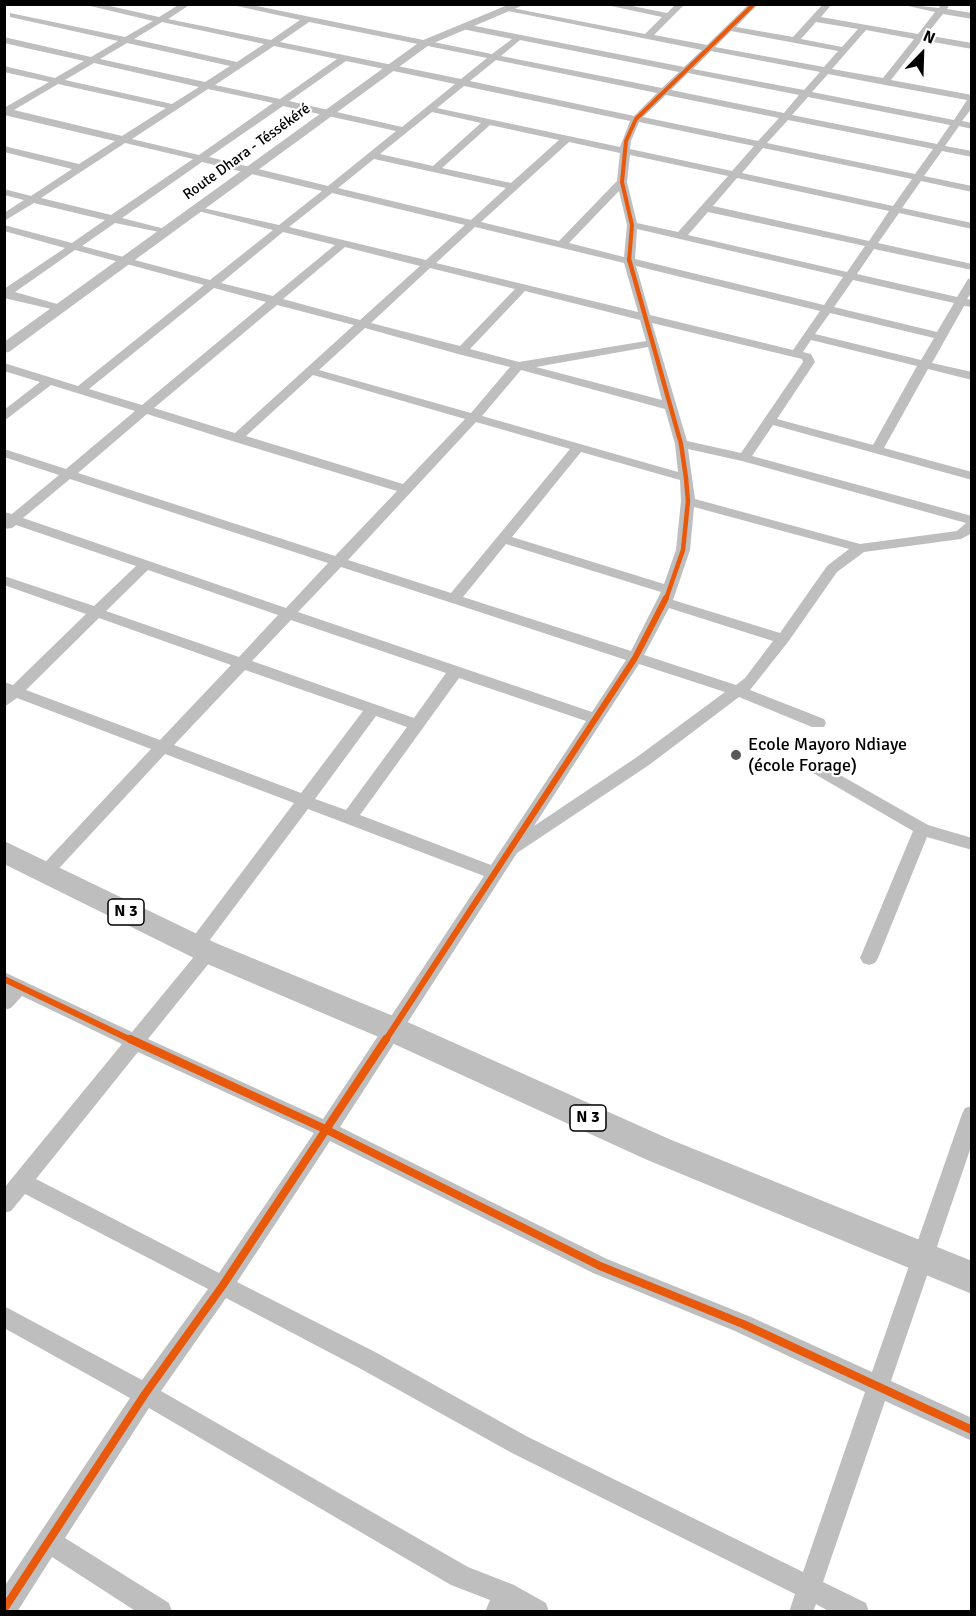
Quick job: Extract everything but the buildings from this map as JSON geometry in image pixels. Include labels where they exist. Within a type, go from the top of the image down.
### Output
[{"type":"main road","name":"N 3","points":[[4,851],[44,873],[202,949],[392,1029],[657,1149],[972,1278]]},
{"type":"street","points":[[86,4],[972,189]]},
{"type":"street","points":[[5,111],[188,4]]},
{"type":"street","points":[[232,4],[972,154]]},
{"type":"street","name":"Route Dhara - Téssékéré","points":[[4,349],[425,43],[521,4]]},
{"type":"street","points":[[606,4],[669,16]]},
{"type":"street","points":[[647,36],[681,4]]},
{"type":"street","points":[[4,1609],[145,1394],[223,1285],[327,1130],[635,658],[667,596],[683,550],[687,501],[686,478],[681,444],[629,261],[632,225],[622,182],[626,141],[636,119],[754,4]]},
{"type":"street","points":[[795,40],[828,4]]},
{"type":"street","points":[[903,4],[943,8],[972,16]]},
{"type":"street","points":[[885,82],[943,8]]},
{"type":"street","points":[[9,18],[23,10]]},
{"type":"street","points":[[507,10],[972,99],[795,354]]},
{"type":"street","points":[[9,18],[127,40],[238,65]]},
{"type":"street","points":[[815,19],[972,46]]},
{"type":"street","points":[[4,218],[307,20]]},
{"type":"street","points":[[465,27],[972,126]]},
{"type":"street","points":[[681,236],[864,27]]},
{"type":"street","points":[[729,28],[845,50]]},
{"type":"street","points":[[80,390],[518,38]]},
{"type":"street","points":[[4,40],[404,130]]},
{"type":"street","points":[[5,294],[345,58]]},
{"type":"street","points":[[4,69],[173,107]]},
{"type":"street","points":[[430,109],[972,226]]},
{"type":"street","points":[[5,111],[940,336]]},
{"type":"street","points":[[435,169],[489,122]]},
{"type":"street","points":[[237,438],[567,138]]},
{"type":"street","points":[[4,149],[81,168]]},
{"type":"street","points":[[372,155],[515,187]]},
{"type":"street","points":[[561,245],[622,182]]},
{"type":"street","points":[[4,192],[165,232]]},
{"type":"street","points":[[198,208],[807,357],[809,362],[744,458]]},
{"type":"street","points":[[706,208],[972,267]]},
{"type":"street","points":[[632,225],[966,303]]},
{"type":"street","points":[[4,228],[669,406]]},
{"type":"street","points":[[8,521],[68,474],[342,244]]},
{"type":"street","points":[[876,450],[940,336],[966,303],[972,281]]},
{"type":"street","points":[[462,351],[522,288]]},
{"type":"street","points":[[5,294],[60,308]]},
{"type":"street","points":[[808,336],[972,376]]},
{"type":"street","points":[[44,873],[161,746],[473,418],[518,366],[652,343]]},
{"type":"street","points":[[4,367],[406,489]]},
{"type":"street","points":[[311,371],[686,478]]},
{"type":"street","points":[[4,417],[49,381]]},
{"type":"street","points":[[768,420],[972,476]]},
{"type":"street","points":[[681,444],[744,458],[972,520]]},
{"type":"street","points":[[454,599],[578,447]]},
{"type":"street","points":[[4,453],[738,691],[818,723]]},
{"type":"street","points":[[687,501],[860,549],[961,535],[972,525]]},
{"type":"street","points":[[8,521],[146,564],[595,719]]},
{"type":"street","points":[[503,539],[783,639]]},
{"type":"street","points":[[508,852],[643,761],[750,682],[832,569],[860,549]]},
{"type":"street","points":[[146,564],[8,693],[161,746],[494,873]]},
{"type":"street","points":[[4,580],[418,725]]},
{"type":"street","points":[[349,818],[456,671]]},
{"type":"street","points":[[4,1204],[135,1042],[202,949],[303,800],[373,709]]},
{"type":"street","points":[[819,769],[922,829],[972,844]]},
{"type":"street","points":[[869,958],[922,829]]},
{"type":"street","points":[[4,1003],[12,982],[135,1042],[327,1130],[600,1266],[742,1324],[972,1430]]},
{"type":"street","points":[[801,1611],[972,1114]]},
{"type":"street","points":[[22,1182],[369,1361],[520,1445],[857,1611]]},
{"type":"street","points":[[4,1316],[145,1394],[460,1576],[501,1603],[537,1611]]},
{"type":"street","points":[[48,1541],[160,1611]]},
{"type":"cycle path","points":[[4,1609],[145,1394],[223,1285],[327,1130],[635,658],[665,602],[683,550],[688,501],[681,444],[629,261],[632,225],[622,182],[626,141],[636,119],[754,4]]},
{"type":"cycle path","points":[[4,979],[327,1130],[600,1266],[743,1324],[972,1430]]},
{"type":"place","name":"Ecole Mayoro Ndiaye (école Forage)","points":[[736,755]]}]
